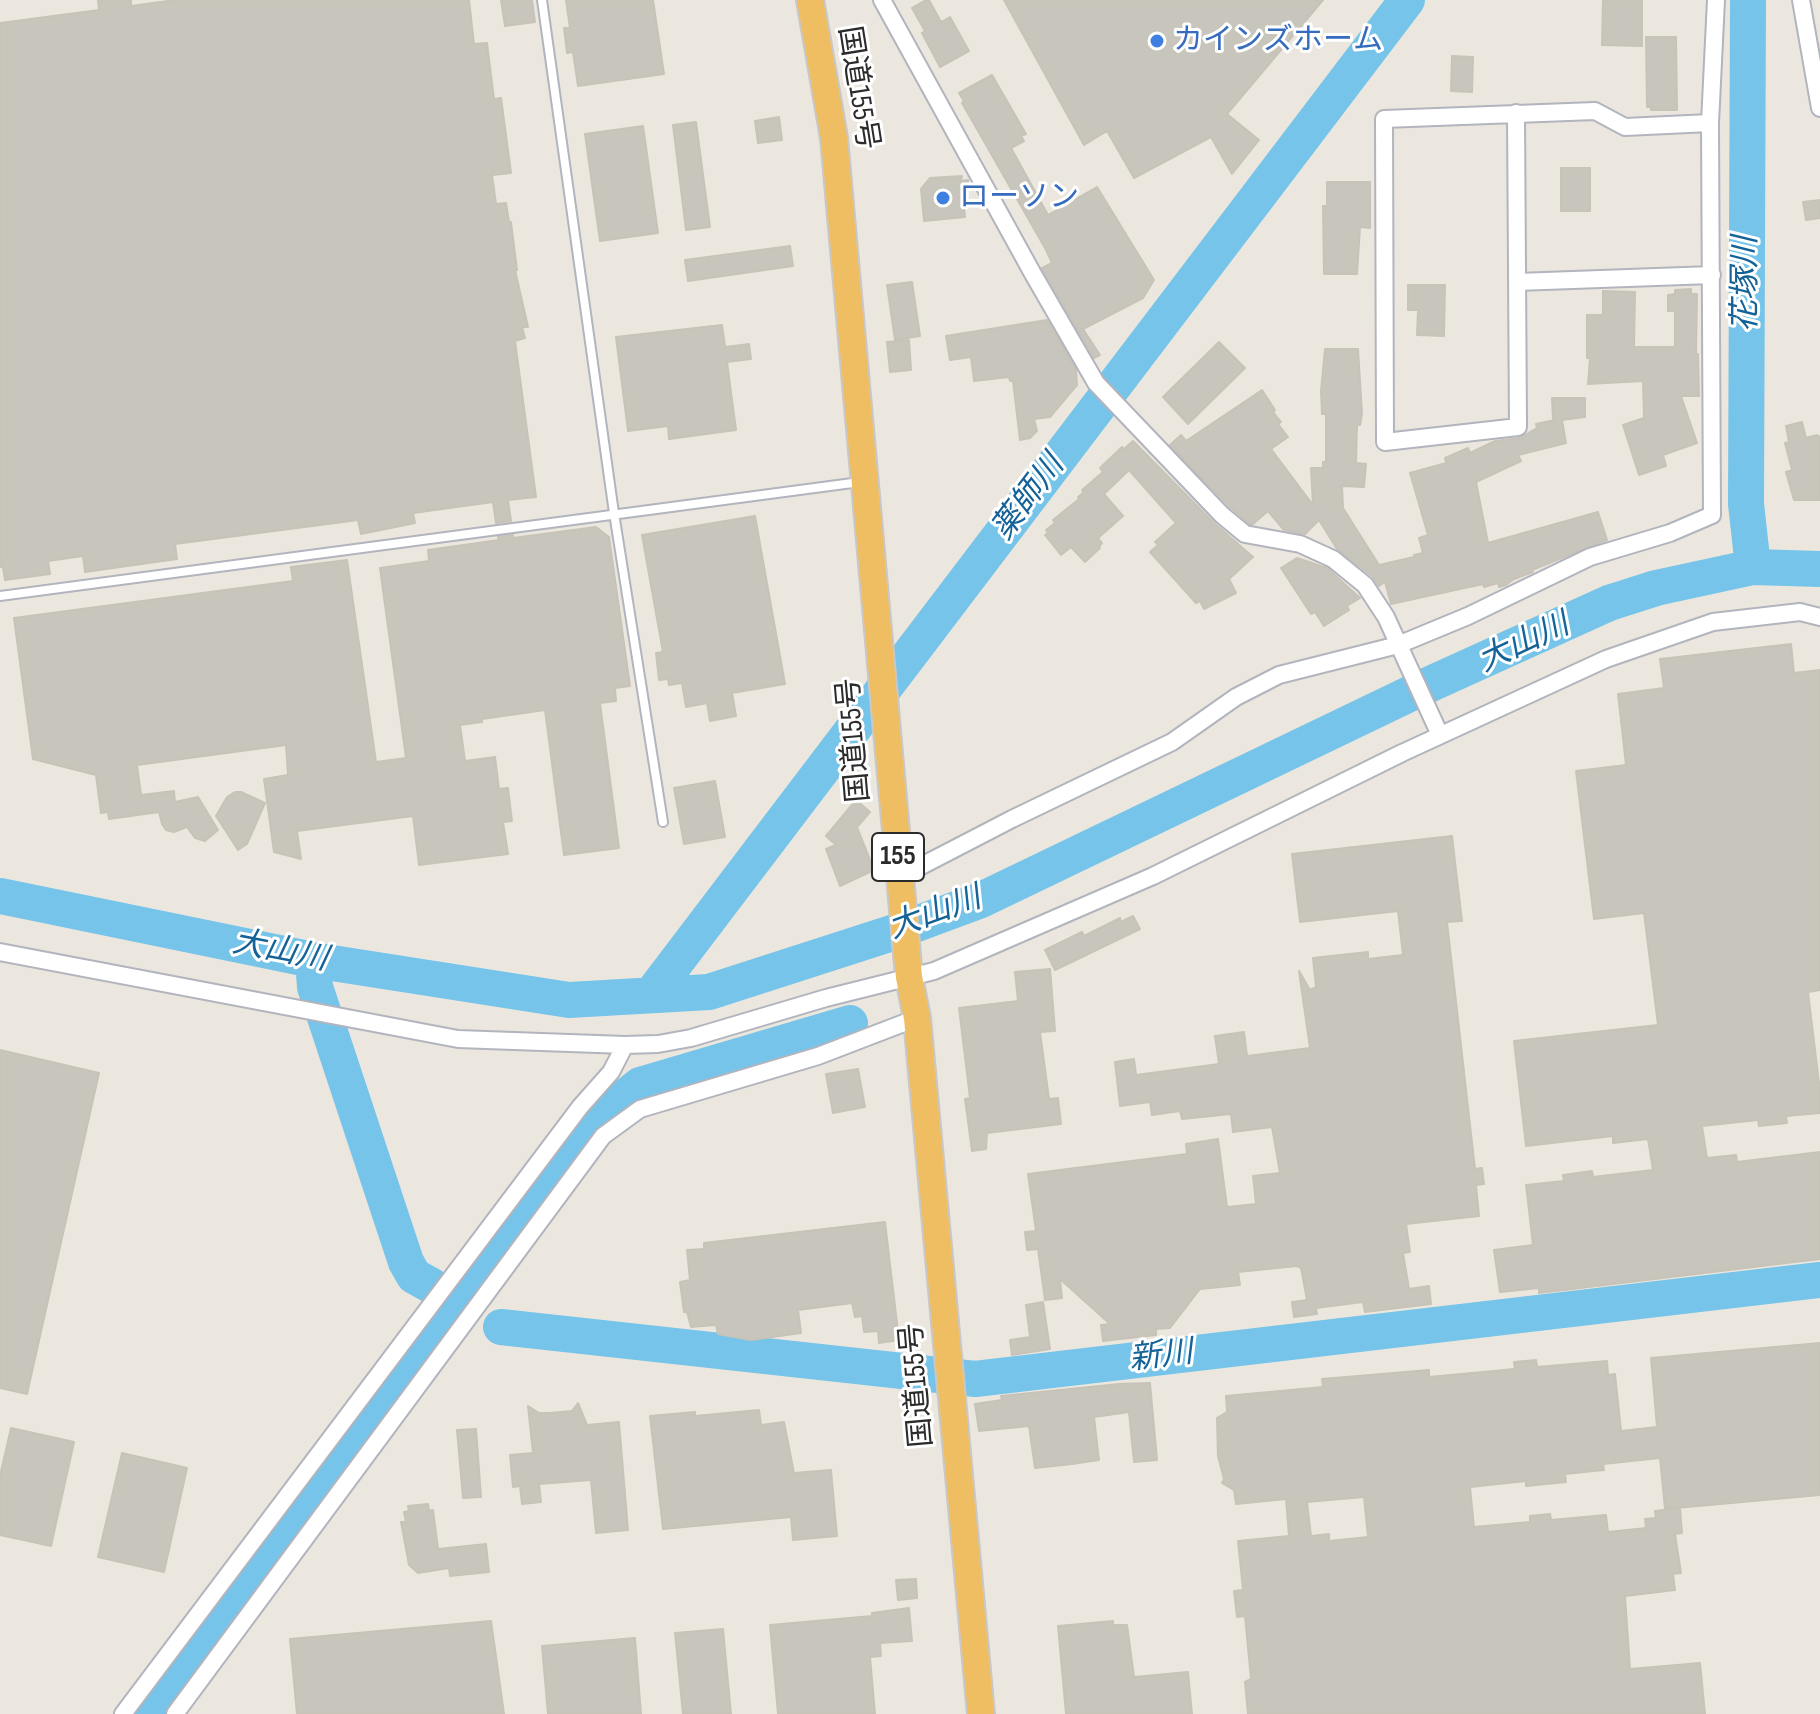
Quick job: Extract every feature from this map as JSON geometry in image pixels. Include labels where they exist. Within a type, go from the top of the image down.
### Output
[{"type":"highway","name":"国道155号","points":[[810,0],[834,138],[909,977],[917,1018],[981,1714]]},
{"type":"street","points":[[882,0],[1096,383],[1222,515],[1245,534],[1300,544],[1333,559],[1365,585],[1386,617],[1440,735]]},
{"type":"street","points":[[900,877],[1172,742],[1236,697],[1279,675],[1400,650],[1590,557],[1670,533],[1712,515],[1710,123],[1716,0]]},
{"type":"street","points":[[1801,0],[1820,108]]},
{"type":"street","points":[[1516,113],[1518,427],[1385,442],[1384,119],[1516,113],[1595,111],[1625,127],[1710,123]]},
{"type":"street","points":[[1517,282],[1712,275]]},
{"type":"street","points":[[0,952],[458,1039],[625,1045],[658,1044],[691,1038],[826,998],[934,971],[1153,876],[1440,735],[1606,659],[1713,622],[1800,612],[1820,617]]},
{"type":"street","points":[[175,1714],[603,1136],[640,1109],[818,1056],[917,1018]]},
{"type":"street","points":[[123,1714],[580,1107],[611,1072],[625,1045]]},
{"type":"lane","points":[[542,0],[614,513],[663,822]]},
{"type":"lane","points":[[0,596],[864,482]]},
{"type":"building","points":[[98,0],[131,0],[131,6],[175,0],[469,0],[474,44],[487,43],[494,99],[501,98],[511,173],[492,175],[496,204],[506,203],[511,222],[515,270],[528,327],[522,327],[525,338],[515,341],[536,497],[508,500],[511,521],[496,523],[493,502],[413,513],[415,523],[361,534],[358,520],[175,544],[177,559],[85,572],[83,556],[48,561],[50,574],[5,580],[3,567],[0,567],[0,23],[99,10]]},
{"type":"building","points":[[501,0],[532,0],[535,22],[505,26]]},
{"type":"building","points":[[566,0],[653,0],[664,74],[578,86],[573,52],[567,53],[564,28],[570,28]]},
{"type":"building","points":[[929,0],[941,22],[950,17],[969,51],[940,67],[912,8]]},
{"type":"building","name":"カインズホーム","points":[[1004,0],[1323,0],[1227,114],[1259,140],[1232,174],[1211,137],[1134,178],[1107,131],[1084,145]]},
{"type":"building","points":[[1603,0],[1642,0],[1642,46],[1602,45]]},
{"type":"building","points":[[1646,37],[1676,37],[1677,110],[1651,110],[1647,107]]},
{"type":"building","points":[[1452,56],[1473,57],[1472,92],[1451,91]]},
{"type":"building","points":[[992,75],[1026,134],[1021,136],[1024,141],[1011,148],[1048,215],[1097,187],[1154,280],[1143,298],[1083,329],[1100,355],[1094,358],[1042,268],[1052,263],[1045,248],[962,103],[964,101],[959,93]]},
{"type":"building","points":[[779,117],[782,140],[758,143],[755,121]]},
{"type":"building","points":[[696,122],[710,227],[686,230],[673,125]]},
{"type":"building","points":[[643,126],[658,233],[600,241],[585,134]]},
{"type":"building","points":[[1561,168],[1590,168],[1590,211],[1561,211]]},
{"type":"building","points":[[962,176],[961,181],[968,180],[968,198],[963,199],[965,217],[924,221],[921,189],[930,178]]},
{"type":"building","points":[[1327,182],[1370,182],[1370,228],[1360,227],[1357,274],[1324,274],[1323,206],[1327,206]]},
{"type":"building","points":[[1820,200],[1820,218],[1806,220],[1803,202]]},
{"type":"building","points":[[790,246],[793,266],[688,281],[685,260]]},
{"type":"building","points":[[912,282],[920,336],[895,340],[887,285]]},
{"type":"building","points":[[1408,285],[1445,285],[1444,336],[1417,335],[1418,310],[1408,310]]},
{"type":"building","points":[[1691,289],[1691,294],[1697,294],[1699,396],[1681,396],[1697,443],[1663,455],[1666,466],[1639,475],[1623,425],[1644,418],[1643,381],[1588,384],[1587,315],[1603,315],[1603,291],[1635,292],[1634,347],[1675,347],[1675,311],[1668,311],[1668,295],[1675,294],[1675,290]]},
{"type":"building","points":[[1047,320],[1076,370],[1077,385],[1050,417],[1034,419],[1037,431],[1030,438],[1020,440],[1013,381],[1009,377],[974,381],[971,357],[950,360],[946,336]]},
{"type":"building","points":[[722,325],[725,347],[749,344],[751,359],[727,362],[736,430],[669,439],[668,426],[628,431],[616,337]]},
{"type":"building","points":[[909,340],[911,370],[890,372],[887,342]]},
{"type":"building","points":[[1219,342],[1245,368],[1188,424],[1163,397]]},
{"type":"building","points":[[1325,349],[1358,349],[1362,414],[1360,425],[1357,425],[1356,463],[1366,464],[1364,487],[1342,486],[1343,508],[1379,565],[1423,553],[1419,538],[1428,535],[1410,473],[1446,463],[1445,458],[1468,448],[1470,453],[1495,441],[1520,438],[1537,428],[1536,424],[1555,420],[1552,398],[1585,398],[1585,417],[1562,420],[1566,443],[1518,455],[1521,461],[1476,482],[1488,543],[1598,512],[1607,540],[1532,570],[1506,585],[1499,587],[1498,583],[1484,587],[1483,584],[1391,604],[1385,582],[1379,586],[1372,576],[1337,549],[1319,520],[1305,534],[1284,530],[1268,511],[1250,524],[1170,445],[1181,435],[1186,441],[1262,390],[1281,422],[1278,424],[1288,437],[1271,449],[1313,505],[1311,468],[1323,468],[1323,462],[1326,462],[1326,414],[1322,414],[1321,391]]},
{"type":"building","points":[[1802,422],[1806,438],[1820,437],[1820,500],[1794,500],[1786,472],[1792,470],[1785,443],[1789,442],[1786,426]]},
{"type":"building","points":[[1133,441],[1214,523],[1253,557],[1229,579],[1236,593],[1204,609],[1200,601],[1196,603],[1150,552],[1158,545],[1155,542],[1176,523],[1129,470],[1104,494],[1123,516],[1098,538],[1102,543],[1100,548],[1085,562],[1071,547],[1061,555],[1045,535],[1048,533],[1046,530],[1055,523],[1053,520],[1079,499],[1084,492],[1082,490],[1103,472],[1100,468]]},
{"type":"building","points":[[755,516],[785,684],[732,693],[736,716],[710,721],[707,703],[686,707],[682,683],[669,685],[668,679],[659,680],[656,653],[663,652],[642,535]]},
{"type":"building","points":[[596,527],[609,537],[630,686],[615,688],[616,701],[600,703],[619,848],[564,855],[545,710],[460,725],[465,761],[495,757],[499,789],[508,788],[512,821],[503,822],[508,854],[419,865],[413,816],[297,831],[301,859],[274,852],[264,779],[288,775],[286,745],[137,765],[141,795],[174,791],[175,802],[198,797],[218,830],[205,841],[195,838],[187,827],[174,832],[166,830],[159,812],[109,819],[108,812],[101,813],[96,775],[33,759],[14,618],[293,581],[291,567],[347,560],[376,762],[406,758],[380,568],[429,561],[428,550],[499,540],[498,537],[513,535],[513,538]]},
{"type":"building","points":[[1297,558],[1327,568],[1360,598],[1347,606],[1349,610],[1324,626],[1315,612],[1311,614],[1281,568]]},
{"type":"building","points":[[1791,644],[1794,673],[1820,670],[1820,990],[1808,992],[1820,1113],[1786,1116],[1787,1123],[1759,1126],[1758,1120],[1702,1126],[1707,1158],[1736,1155],[1737,1162],[1820,1152],[1820,1259],[1539,1293],[1539,1288],[1500,1292],[1494,1250],[1533,1245],[1526,1185],[1564,1181],[1563,1175],[1592,1171],[1593,1177],[1653,1170],[1648,1139],[1613,1143],[1613,1136],[1526,1146],[1514,1041],[1658,1025],[1644,913],[1594,919],[1576,771],[1626,765],[1618,694],[1664,688],[1660,659]]},
{"type":"building","points":[[715,781],[725,837],[684,844],[674,788]]},
{"type":"building","points":[[235,792],[265,803],[247,844],[238,850],[216,816],[227,797]]},
{"type":"building","points":[[856,800],[870,812],[857,827],[874,870],[840,886],[826,849],[836,845],[826,836]]},
{"type":"building","points":[[1452,836],[1462,921],[1447,922],[1475,1169],[1482,1168],[1484,1184],[1476,1185],[1479,1216],[1406,1224],[1410,1252],[1403,1253],[1409,1289],[1429,1286],[1431,1304],[1365,1312],[1363,1302],[1316,1308],[1317,1314],[1294,1317],[1292,1302],[1307,1300],[1301,1268],[1238,1272],[1240,1285],[1200,1289],[1170,1328],[1156,1329],[1156,1335],[1103,1341],[1101,1325],[1110,1324],[1060,1279],[1062,1298],[1045,1300],[1038,1249],[1027,1250],[1025,1232],[1036,1231],[1028,1174],[1187,1154],[1186,1144],[1218,1139],[1227,1207],[1256,1204],[1253,1176],[1280,1173],[1272,1127],[1233,1132],[1231,1114],[1182,1119],[1180,1111],[1152,1115],[1150,1102],[1120,1106],[1115,1062],[1134,1059],[1136,1075],[1219,1064],[1215,1036],[1244,1032],[1247,1056],[1310,1048],[1299,971],[1310,990],[1316,987],[1313,958],[1368,952],[1368,959],[1403,955],[1398,911],[1300,922],[1292,854]]},
{"type":"building","points":[[1133,916],[1140,929],[1055,970],[1045,950],[1082,932],[1084,936],[1120,918],[1121,922]]},
{"type":"building","points":[[1050,969],[1055,1031],[1040,1032],[1049,1099],[1058,1098],[1061,1124],[987,1133],[986,1149],[972,1151],[965,1099],[970,1098],[959,1008],[1018,1001],[1015,972]]},
{"type":"building","points":[[0,1050],[99,1073],[27,1394],[0,1388]]},
{"type":"building","points":[[858,1069],[865,1107],[833,1113],[826,1074]]},
{"type":"building","points":[[885,1222],[899,1340],[879,1343],[878,1331],[864,1332],[862,1316],[855,1317],[852,1303],[798,1310],[801,1333],[751,1340],[718,1334],[716,1325],[691,1327],[687,1312],[684,1312],[680,1282],[690,1280],[687,1250],[704,1249],[704,1243]]},
{"type":"building","points":[[1043,1302],[1050,1349],[1012,1355],[1010,1340],[1030,1337],[1026,1305]]},
{"type":"building","points":[[1820,1343],[1820,1495],[1665,1509],[1660,1458],[1603,1464],[1604,1470],[1565,1474],[1566,1482],[1526,1486],[1526,1481],[1470,1487],[1474,1527],[1530,1522],[1530,1516],[1550,1514],[1551,1520],[1606,1515],[1608,1532],[1646,1528],[1645,1519],[1656,1518],[1655,1511],[1680,1508],[1682,1533],[1675,1534],[1681,1573],[1673,1574],[1675,1590],[1625,1596],[1630,1669],[1700,1663],[1705,1714],[1248,1714],[1245,1682],[1251,1679],[1245,1616],[1237,1617],[1234,1591],[1243,1590],[1238,1541],[1289,1536],[1286,1499],[1236,1504],[1234,1490],[1222,1483],[1217,1418],[1227,1412],[1226,1396],[1323,1387],[1322,1379],[1429,1370],[1429,1377],[1515,1369],[1514,1362],[1536,1360],[1537,1367],[1607,1361],[1608,1375],[1615,1374],[1621,1431],[1657,1427],[1651,1358]],"holes":[[[1364,1497],[1368,1537],[1329,1541],[1329,1534],[1311,1536],[1307,1502]]]},
{"type":"building","points":[[1150,1383],[1157,1460],[1134,1462],[1129,1412],[1094,1417],[1099,1460],[1072,1464],[1035,1468],[1029,1426],[979,1431],[975,1404],[1002,1400],[1001,1396]]},
{"type":"building","points":[[578,1403],[587,1425],[619,1422],[628,1530],[596,1533],[591,1480],[539,1484],[541,1502],[522,1504],[520,1486],[513,1487],[510,1455],[533,1453],[528,1406],[539,1413],[549,1413],[572,1411]]},
{"type":"building","points":[[759,1410],[761,1425],[784,1422],[794,1473],[831,1470],[837,1536],[793,1540],[791,1517],[663,1529],[650,1416],[695,1412],[695,1416]]},
{"type":"building","points":[[11,1428],[74,1442],[51,1546],[0,1535],[0,1476]]},
{"type":"building","points":[[476,1429],[481,1497],[463,1498],[457,1430]]},
{"type":"building","points":[[122,1453],[187,1468],[164,1572],[98,1557]]},
{"type":"building","points":[[428,1504],[429,1511],[433,1510],[438,1549],[486,1544],[489,1572],[450,1576],[449,1568],[418,1573],[409,1565],[401,1522],[406,1522],[404,1512],[409,1511],[408,1506]]},
{"type":"building","points":[[916,1579],[917,1598],[898,1600],[896,1580]]},
{"type":"building","points":[[909,1608],[912,1641],[880,1643],[881,1656],[870,1657],[875,1714],[778,1714],[770,1625],[872,1616],[872,1613]]},
{"type":"building","points":[[491,1621],[504,1714],[297,1714],[290,1639]]},
{"type":"building","points":[[1113,1621],[1113,1625],[1127,1625],[1134,1677],[1188,1672],[1192,1714],[1066,1714],[1058,1626]]},
{"type":"building","points":[[723,1629],[731,1714],[683,1714],[675,1633]]},
{"type":"building","points":[[635,1638],[641,1714],[548,1714],[542,1646]]},
{"type":"waterway","name":"薬師川","points":[[651,995],[1407,0]]},
{"type":"waterway","name":"花塚川","points":[[1748,0],[1746,504],[1753,567]]},
{"type":"waterway","name":"大山川","points":[[0,896],[313,960],[569,1000],[709,992],[892,933],[981,900],[1426,686],[1609,603],[1656,588],[1753,567],[1820,569]]},
{"type":"waterway","points":[[313,960],[315,987],[406,1262],[414,1276],[432,1286]]},
{"type":"waterway","points":[[152,1714],[595,1121],[640,1085],[850,1023]]},
{"type":"waterway","name":"新川","points":[[501,1327],[975,1379],[1820,1280]]},
{"type":"place","name":"カインズホーム","points":[[1157,41]]},
{"type":"place","name":"ローソン","points":[[943,198]]}]
